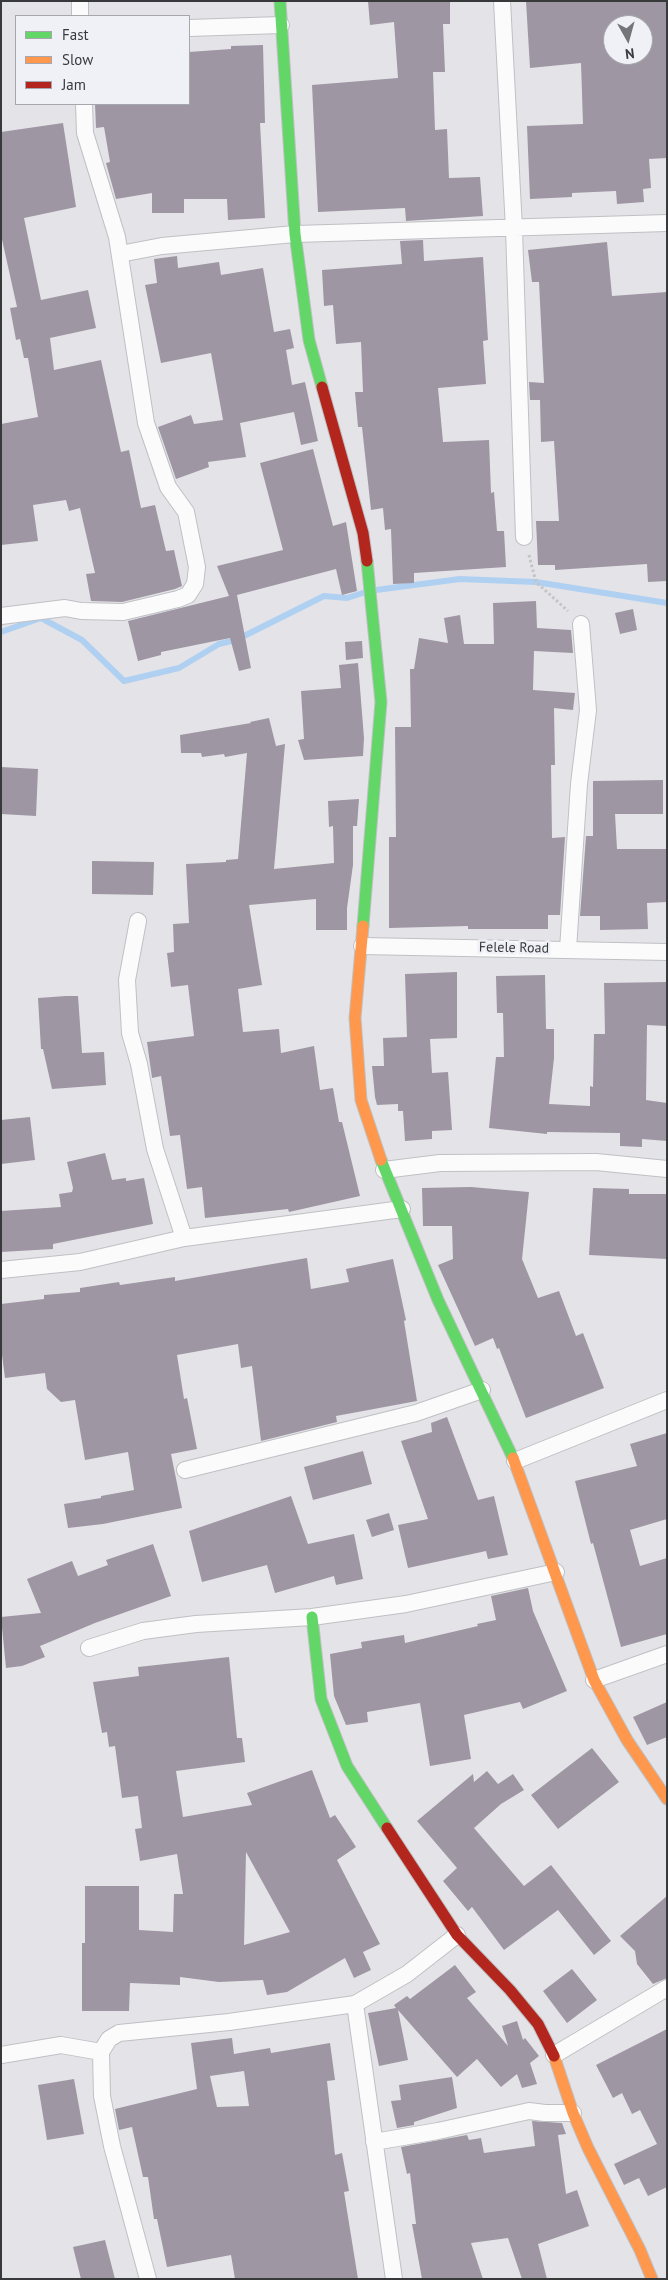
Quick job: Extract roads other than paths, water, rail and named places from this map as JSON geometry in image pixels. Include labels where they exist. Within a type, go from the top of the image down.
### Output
[{"type":"street","points":[[80,1],[80,15]]},
{"type":"street","points":[[280,1],[295,234],[309,340],[363,533],[372,600],[381,702],[355,1018],[361,1100],[384,1170],[402,1209],[438,1300],[515,1461],[594,1680],[627,1740],[667,1799]]},
{"type":"street","points":[[502,1],[514,229],[524,537]]},
{"type":"street","points":[[190,28],[282,25]]},
{"type":"street","points":[[1,616],[65,608],[81,611],[123,612],[178,599],[188,595],[195,584],[197,567],[186,512],[168,487],[146,424],[117,238],[85,133],[84,105]]},
{"type":"street","points":[[120,254],[162,246],[295,234],[667,223]]},
{"type":"street","points":[[568,949],[579,784],[588,710],[581,624]]},
{"type":"street","points":[[138,921],[127,980],[130,1033],[139,1064],[155,1149],[184,1238]]},
{"type":"street","name":"Felele Road","points":[[362,946],[667,952]]},
{"type":"street","points":[[384,1170],[440,1163],[596,1162],[667,1169]]},
{"type":"street","points":[[1,1270],[80,1262],[184,1238],[402,1209]]},
{"type":"street","points":[[185,1470],[416,1413],[482,1390]]},
{"type":"street","points":[[515,1461],[667,1400]]},
{"type":"street","points":[[89,1648],[143,1631],[196,1624],[312,1616],[406,1604],[556,1572]]},
{"type":"street","points":[[312,1616],[321,1699],[347,1766],[457,1935],[510,1990],[538,2024],[554,2055],[573,2113],[652,2279]]},
{"type":"street","points":[[594,1680],[667,1654]]},
{"type":"street","points":[[148,2279],[112,2146],[102,2096],[101,2052],[110,2039],[119,2033],[229,2022],[355,2004],[407,1974],[457,1935]]},
{"type":"street","points":[[554,2055],[667,1988]]},
{"type":"street","points":[[355,2004],[394,2279]]},
{"type":"street","points":[[9,2053],[61,2045],[101,2052]]},
{"type":"street","points":[[374,2142],[438,2131],[528,2111],[545,2114],[573,2113]]},
{"type":"waterway","points":[[376,590],[460,579],[536,582],[667,603]]},
{"type":"waterway","points":[[1,632],[41,618],[82,640],[124,681],[179,668],[219,644],[236,640],[324,596],[347,598],[366,592]]}]
